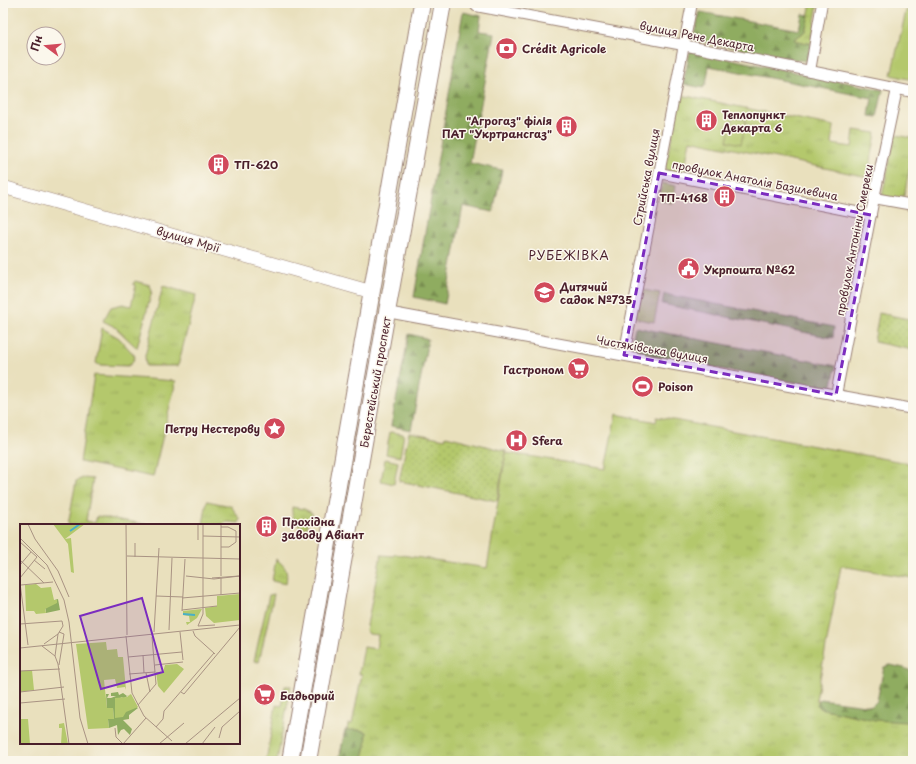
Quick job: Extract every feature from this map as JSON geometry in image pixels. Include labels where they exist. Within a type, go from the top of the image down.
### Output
[{"type":"main road","name":"Берестейський проспект","points":[[290,761],[422,3]]},
{"type":"main road","name":"Берестейський проспект","points":[[308,761],[443,3]]},
{"type":"street","name":"Стрийська вулиця","points":[[624,355],[692,3]]},
{"type":"street","points":[[810,71],[822,3]]},
{"type":"street","name":"вулиця Рене Декарта","points":[[476,6],[683,45],[913,92]]},
{"type":"street","name":"провулок Антоніни Смереки","points":[[836,395],[874,198],[897,89]]},
{"type":"street","name":"провулок Анатолія Базилевича","points":[[659,173],[871,215]]},
{"type":"street","name":"вулиця Мрії","points":[[3,187],[372,292]]},
{"type":"street","points":[[874,198],[913,205]]},
{"type":"street","name":"Чистяківська вулиця","points":[[387,312],[913,409]]},
{"type":"highlighted area","points":[[659,173],[871,215],[836,395],[624,355]]},
{"type":"green space","points":[[811,3],[818,3],[811,44],[794,40],[805,31]]},
{"type":"green space","points":[[913,7],[913,80],[891,75],[906,11]]},
{"type":"green space","points":[[463,12],[481,16],[479,31],[494,33],[470,163],[502,170],[493,212],[463,206],[445,304],[414,297]]},
{"type":"green space","points":[[700,12],[799,30],[802,14],[809,15],[805,31],[794,40],[811,44],[808,59],[805,61],[692,40]]},
{"type":"green space","points":[[690,51],[883,90],[877,117],[869,116],[872,98],[709,66],[706,84],[703,88],[683,84]]},
{"type":"green space","points":[[681,95],[834,126],[832,144],[852,147],[854,130],[876,133],[868,177],[690,140],[684,174],[667,171],[665,167]]},
{"type":"green space","points":[[733,117],[746,120],[741,144],[727,141]]},
{"type":"green space","points":[[895,135],[913,138],[913,151],[903,201],[882,196]]},
{"type":"green space","points":[[662,183],[676,186],[672,203],[659,198]]},
{"type":"green space","points":[[135,281],[150,285],[152,291],[137,348],[115,327],[103,321],[111,307],[123,304],[131,306],[136,285],[133,284]]},
{"type":"green space","points":[[163,286],[196,295],[178,366],[146,366],[145,356]]},
{"type":"green space","points":[[643,290],[660,293],[654,322],[638,319],[635,315],[639,293]]},
{"type":"green space","points":[[664,294],[834,327],[833,338],[662,304]]},
{"type":"green space","points":[[879,313],[913,320],[913,350],[874,342]]},
{"type":"green space","points":[[635,327],[836,366],[831,389],[632,353],[630,351]]},
{"type":"green space","points":[[102,328],[119,338],[135,356],[132,363],[128,366],[99,365],[96,363]]},
{"type":"green space","points":[[409,334],[428,339],[411,430],[391,426]]},
{"type":"green space","points":[[94,375],[176,381],[153,477],[80,462]]},
{"type":"green space","points":[[616,414],[656,422],[657,417],[913,464],[913,578],[841,566],[816,700],[913,718],[913,761],[339,761],[345,730],[347,730],[348,724],[352,724],[362,674],[359,674],[364,647],[376,649],[378,635],[369,634],[366,630],[381,555],[394,556],[395,554],[487,568],[506,453],[605,469]]},
{"type":"green space","points":[[390,432],[404,434],[400,457],[386,454]]},
{"type":"green space","points":[[409,432],[445,439],[446,436],[506,451],[497,501],[399,481]]},
{"type":"green space","points":[[385,459],[398,462],[394,484],[381,481]]},
{"type":"green space","points":[[83,478],[93,479],[86,521],[95,523],[97,516],[143,524],[68,524],[76,481]]},
{"type":"green space","points":[[207,501],[231,506],[240,519],[239,523],[228,522],[222,524],[203,524]]},
{"type":"green space","points":[[292,507],[304,509],[312,513],[311,520],[308,520],[307,529],[300,526],[295,521],[292,515]]},
{"type":"green space","points":[[276,559],[286,569],[286,584],[272,581]]},
{"type":"green space","points":[[274,594],[259,662],[254,661],[269,595]]},
{"type":"green space","points":[[890,665],[904,668],[913,672],[913,707],[907,722],[875,720],[819,708],[817,704],[820,699],[872,706],[877,701],[884,667]]},
{"type":"green space","points":[[285,686],[291,686],[277,761],[266,761],[276,705],[282,706]]},
{"type":"green space","points":[[345,730],[360,730],[367,732],[366,746],[362,761],[339,761]]},
{"type":"place","name":"Crédit Agricole","points":[[506,48]]},
{"type":"place","name":"Теплопункт Декарта 6","points":[[707,120]]},
{"type":"place","name":"\"Агрогаз\" філія ПАТ \"Укртрансгаз\"","points":[[567,126]]},
{"type":"place","name":"ТП-620","points":[[219,164]]},
{"type":"place","name":"ТП-4168","points":[[724,197]]},
{"type":"place","name":"Укрпошта №62","points":[[689,269]]},
{"type":"place","name":"Дитячий садок №735","points":[[544,292]]},
{"type":"place","name":"Гастроном","points":[[579,369]]},
{"type":"place","name":"Poison","points":[[642,386]]},
{"type":"place","name":"Петру Нестерову","points":[[275,428]]},
{"type":"place","name":"Sfera","points":[[516,440]]},
{"type":"place","name":"Прохідна заводу Авіант","points":[[267,527]]},
{"type":"place","name":"Бадьорий","points":[[264,695]]},
{"type":"district","name":"РУБЕЖІВКА","points":[[569,255]]}]
